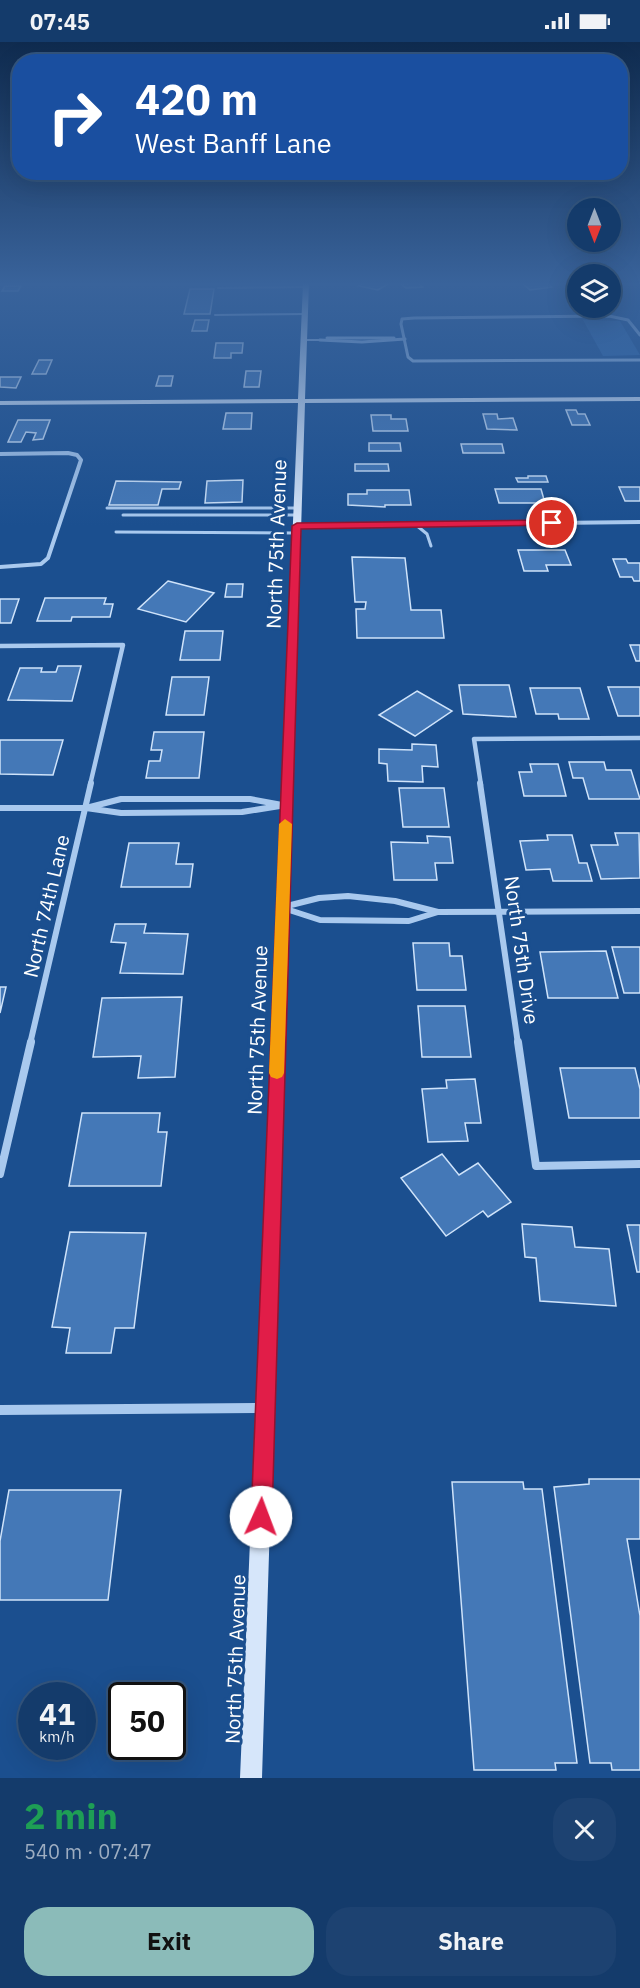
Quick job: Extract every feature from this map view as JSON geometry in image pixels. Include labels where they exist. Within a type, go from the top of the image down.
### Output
[{"type":"main road","name":"North 75th Avenue","points":[[251,1778],[303,364]]},
{"type":"main road","points":[[0,403],[640,399]]},
{"type":"street","points":[[0,454],[77,455],[81,460],[48,558],[41,564],[0,567]]},
{"type":"street","points":[[297,529],[640,522]]},
{"type":"street","name":"North 74th Lane","points":[[0,646],[123,645],[0,1174]]},
{"type":"street","name":"North 75th Drive","points":[[640,738],[474,740],[536,1166],[640,1164]]},
{"type":"street","points":[[86,808],[120,799],[250,799],[286,806]]},
{"type":"street","points":[[0,808],[86,808],[121,813],[242,813],[286,806]]},
{"type":"street","points":[[282,908],[321,897],[369,898],[409,903],[438,912],[640,911]]},
{"type":"street","points":[[282,908],[320,920],[410,921],[438,912]]},
{"type":"street","points":[[0,1410],[266,1408]]},
{"type":"lane","points":[[107,508],[298,511]]},
{"type":"lane","points":[[123,514],[298,511]]},
{"type":"lane","points":[[416,525],[427,534],[431,546]]},
{"type":"lane","points":[[116,532],[297,529]]},
{"type":"building","points":[[37,364],[50,364],[46,374],[32,374]]},
{"type":"building","points":[[246,371],[261,371],[259,387],[244,387]]},
{"type":"building","points":[[159,376],[173,376],[171,386],[156,386]]},
{"type":"building","points":[[0,377],[21,377],[16,388],[0,387]]},
{"type":"building","points":[[566,410],[576,410],[578,414],[585,414],[590,425],[572,425]]},
{"type":"building","points":[[226,413],[252,413],[251,429],[223,429]]},
{"type":"building","points":[[483,414],[497,414],[498,419],[513,418],[517,430],[487,429]]},
{"type":"building","points":[[371,415],[391,415],[391,419],[406,419],[408,431],[373,431]]},
{"type":"building","points":[[18,420],[50,420],[43,439],[33,440],[36,433],[26,432],[21,442],[8,442]]},
{"type":"building","points":[[369,443],[400,443],[401,451],[369,451]]},
{"type":"building","points":[[461,444],[502,444],[504,453],[463,453]]},
{"type":"building","points":[[355,464],[388,464],[389,471],[355,471]]},
{"type":"building","points":[[528,476],[546,476],[548,482],[518,482],[516,478],[528,478]]},
{"type":"building","points":[[243,480],[242,502],[205,503],[207,481]]},
{"type":"building","points":[[116,481],[181,482],[179,489],[162,489],[158,505],[109,505]]},
{"type":"building","points":[[619,487],[640,487],[640,501],[625,501]]},
{"type":"building","points":[[495,489],[541,489],[545,503],[499,503]]},
{"type":"building","points":[[367,490],[409,490],[411,505],[385,505],[385,507],[348,505],[348,494],[367,494]]},
{"type":"building","points":[[518,550],[565,550],[571,565],[546,565],[548,571],[524,571]]},
{"type":"building","points":[[352,557],[405,558],[411,610],[441,610],[444,638],[357,638],[356,609],[365,609],[366,602],[355,602]]},
{"type":"building","points":[[613,559],[626,559],[628,563],[640,563],[640,581],[634,581],[632,577],[620,577]]},
{"type":"building","points":[[168,581],[214,593],[186,622],[138,609]]},
{"type":"building","points":[[227,584],[243,584],[242,597],[225,597]]},
{"type":"building","points":[[45,598],[106,598],[104,604],[113,604],[110,617],[72,617],[71,621],[37,621]]},
{"type":"building","points":[[0,599],[19,599],[11,623],[0,623]]},
{"type":"building","points":[[185,631],[223,631],[220,660],[180,660]]},
{"type":"building","points":[[630,645],[640,645],[640,661],[636,661]]},
{"type":"building","points":[[58,666],[81,666],[72,701],[8,700],[20,668],[42,668],[41,672],[56,672]]},
{"type":"building","points":[[172,677],[209,677],[204,715],[166,715]]},
{"type":"building","points":[[459,685],[509,685],[516,717],[463,714]]},
{"type":"building","points":[[608,687],[640,687],[640,716],[618,716]]},
{"type":"building","points":[[530,688],[580,688],[589,719],[559,719],[558,714],[536,714]]},
{"type":"building","points":[[417,691],[452,711],[415,736],[379,715]]},
{"type":"building","points":[[154,732],[204,732],[199,778],[146,778],[149,761],[160,761],[162,750],[151,750]]},
{"type":"building","points":[[0,740],[63,740],[53,775],[0,774]]},
{"type":"building","points":[[412,744],[436,745],[438,767],[422,766],[423,782],[388,781],[387,764],[379,763],[379,749],[412,750]]},
{"type":"building","points":[[569,762],[604,762],[606,770],[631,770],[640,799],[589,799],[583,778],[573,778]]},
{"type":"building","points":[[530,764],[558,764],[566,796],[524,796],[519,772],[532,772]]},
{"type":"building","points":[[399,788],[444,788],[449,827],[403,827]]},
{"type":"building","points":[[615,833],[639,833],[640,878],[601,879],[591,845],[618,845]]},
{"type":"building","points":[[547,835],[572,835],[579,863],[587,863],[592,881],[553,881],[550,869],[526,870],[520,841],[548,840]]},
{"type":"building","points":[[427,836],[450,837],[453,863],[435,863],[437,880],[394,880],[391,842],[428,843]]},
{"type":"building","points":[[129,843],[179,843],[176,864],[193,864],[190,887],[121,887]]},
{"type":"building","points":[[115,924],[146,924],[144,933],[188,934],[183,974],[120,973],[126,943],[111,942]]},
{"type":"building","points":[[413,943],[449,943],[450,956],[462,956],[466,990],[417,990]]},
{"type":"building","points":[[612,947],[640,947],[640,993],[624,993]]},
{"type":"building","points":[[606,951],[618,998],[548,998],[540,952]]},
{"type":"building","points":[[0,987],[6,987],[0,1013]]},
{"type":"building","points":[[182,997],[175,1077],[138,1078],[141,1056],[93,1057],[102,998]]},
{"type":"building","points":[[418,1006],[465,1006],[471,1057],[422,1057]]},
{"type":"building","points":[[560,1068],[635,1068],[640,1089],[640,1118],[569,1118]]},
{"type":"building","points":[[475,1079],[481,1123],[465,1123],[468,1141],[428,1142],[422,1089],[447,1088],[446,1080]]},
{"type":"building","points":[[82,1113],[160,1113],[158,1132],[167,1132],[161,1186],[69,1186]]},
{"type":"building","points":[[442,1154],[459,1175],[478,1163],[511,1202],[488,1217],[483,1211],[446,1236],[401,1178]]},
{"type":"building","points":[[522,1224],[572,1227],[575,1247],[609,1249],[616,1306],[540,1301],[536,1258],[525,1257]]},
{"type":"building","points":[[627,1225],[640,1225],[640,1272],[637,1272]]},
{"type":"building","points":[[70,1232],[146,1233],[134,1328],[115,1328],[111,1353],[66,1353],[70,1328],[52,1327]]},
{"type":"building","points":[[589,1479],[640,1479],[640,1539],[627,1539],[640,1616],[640,1770],[612,1770],[611,1763],[590,1763],[554,1487],[589,1484]]},
{"type":"building","points":[[452,1482],[523,1482],[524,1489],[542,1489],[577,1763],[555,1763],[556,1770],[474,1770]]},
{"type":"building","points":[[9,1490],[121,1490],[108,1600],[0,1600],[0,1541]]},
{"type":"slow traffic","points":[[277,1073],[285,824]]},
{"type":"route","points":[[261,1517],[297,526],[552,523]]}]
